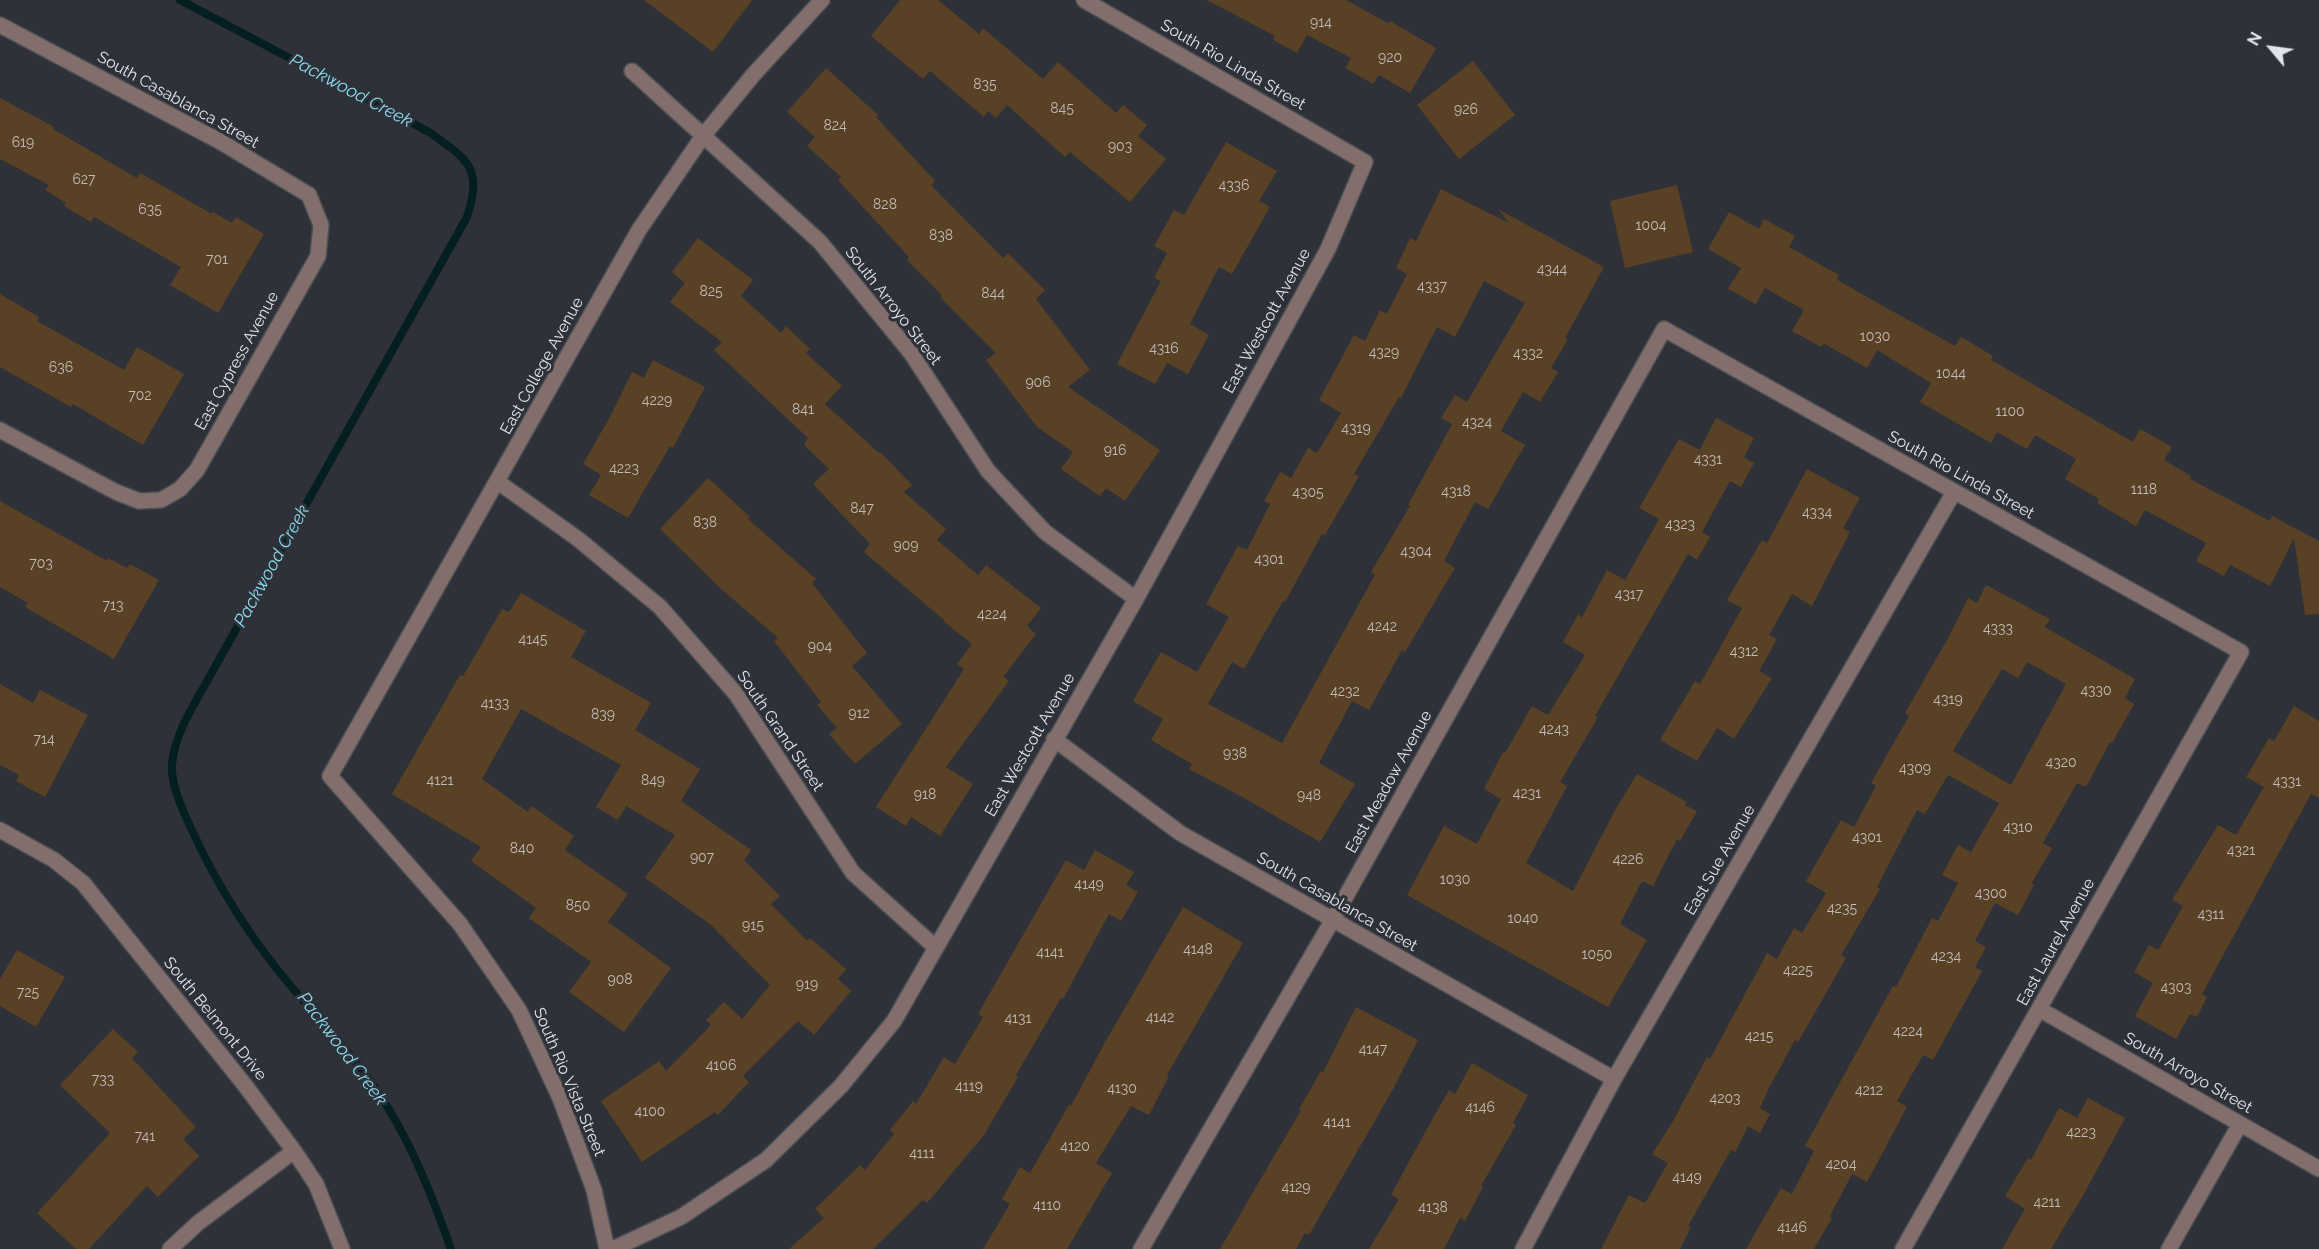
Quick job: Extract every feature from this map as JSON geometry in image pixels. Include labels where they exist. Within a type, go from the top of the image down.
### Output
[{"type":"street","name":"East College Avenue","points":[[330,776],[639,230],[703,136],[754,74],[822,0]]},
{"type":"street","name":"South Rio Linda Street","points":[[1084,0],[1365,162]]},
{"type":"street","name":"South Casablanca Street","points":[[0,25],[221,142],[309,195],[321,225]]},
{"type":"street","name":"South Arroyo Street","points":[[632,71],[820,242],[911,353],[988,471],[1045,532],[1136,599]]},
{"type":"street","name":"East Westcott Avenue","points":[[614,1249],[681,1217],[766,1160],[841,1086],[894,1020],[1136,599],[1328,249],[1365,162]]},
{"type":"street","name":"East Cypress Avenue","points":[[0,430],[116,492],[139,501],[161,500],[180,489],[197,470],[318,256],[321,225]]},
{"type":"street","name":"South Rio Linda Street","points":[[1664,329],[2241,652]]},
{"type":"street","name":"East Meadow Avenue","points":[[1141,1249],[1332,921],[1664,329]]},
{"type":"street","name":"South Grand Street","points":[[498,482],[578,539],[660,607],[736,694],[854,873],[935,946]]},
{"type":"street","name":"East Sue Avenue","points":[[1523,1249],[1614,1079],[1954,492]]},
{"type":"street","name":"East Laurel Avenue","points":[[1903,1249],[2241,652]]},
{"type":"street","name":"South Casablanca Street","points":[[1054,739],[1180,833],[1614,1079]]},
{"type":"street","name":"South Rio Vista Street","points":[[330,776],[460,924],[519,1010],[560,1098],[594,1190],[607,1249]]},
{"type":"street","name":"South Belmont Drive","points":[[0,830],[54,860],[83,883],[294,1150],[316,1185],[342,1249]]},
{"type":"street","name":"South Arroyo Street","points":[[2039,1009],[2319,1169]]},
{"type":"street","points":[[2169,1249],[2240,1124]]},
{"type":"street","points":[[170,1249],[198,1222],[294,1150]]},
{"type":"building","points":[[644,0],[752,0],[713,52]]},
{"type":"building","points":[[900,0],[938,0],[979,34],[983,28],[1043,79],[1058,62],[1116,113],[1123,105],[1147,125],[1138,136],[1166,159],[1130,202],[1070,152],[1065,157],[1007,105],[996,118],[988,111],[984,117],[930,71],[923,79],[871,36]]},
{"type":"building","points":[[1207,0],[1346,0],[1388,23],[1390,21],[1436,48],[1410,93],[1379,75],[1373,84],[1345,68],[1351,58],[1307,35],[1297,53],[1273,40],[1275,36]]},
{"type":"building","points":[[1473,61],[1515,115],[1459,159],[1417,105]]},
{"type":"building","points":[[826,68],[878,115],[876,117],[935,181],[931,185],[1003,258],[1008,253],[1045,290],[1036,299],[1090,370],[1068,387],[1160,450],[1125,501],[1106,488],[1100,496],[1061,469],[1073,452],[1037,427],[986,360],[996,353],[907,260],[909,257],[838,180],[841,177],[807,146],[815,137],[787,112]]},
{"type":"building","points":[[0,98],[54,127],[53,129],[137,178],[140,173],[212,214],[213,212],[232,223],[236,217],[264,234],[218,313],[170,285],[181,267],[94,217],[91,222],[64,206],[66,203],[45,190],[49,185],[0,159]]},
{"type":"building","points":[[1226,142],[1277,171],[1259,201],[1270,207],[1232,274],[1219,267],[1190,324],[1209,335],[1188,374],[1167,363],[1155,384],[1117,364],[1161,281],[1154,278],[1167,253],[1154,246],[1174,210],[1184,215]]},
{"type":"building","points":[[1677,185],[1693,252],[1625,268],[1610,201]]},
{"type":"building","points":[[1441,189],[1509,223],[1498,209],[1604,267],[1565,338],[1568,339],[1551,368],[1558,372],[1540,402],[1523,392],[1501,431],[1525,445],[1488,509],[1475,502],[1444,561],[1455,568],[1405,652],[1402,650],[1369,710],[1352,701],[1319,763],[1355,784],[1320,842],[1189,769],[1192,764],[1151,740],[1163,719],[1133,701],[1161,652],[1197,672],[1229,617],[1206,604],[1238,546],[1247,550],[1270,504],[1264,501],[1280,472],[1291,478],[1308,448],[1317,453],[1341,413],[1319,400],[1354,335],[1365,341],[1380,310],[1387,314],[1407,274],[1396,268],[1410,238],[1416,241]],"holes":[[[1484,281],[1525,303],[1467,402],[1455,395],[1441,418],[1452,424],[1408,505],[1410,506],[1371,572],[1375,575],[1282,743],[1208,704],[1232,662],[1244,669],[1283,601],[1285,602],[1322,534],[1325,535],[1359,476],[1354,474],[1399,397],[1401,398],[1437,327],[1455,337]]]},
{"type":"building","points":[[1729,212],[1759,229],[1764,219],[1795,236],[1789,247],[1839,275],[1836,279],[1955,346],[1961,337],[1993,356],[1991,360],[2133,442],[2140,429],[2172,447],[2164,460],[2191,476],[2190,479],[2270,521],[2272,516],[2319,541],[2319,614],[2305,615],[2294,538],[2270,586],[2230,565],[2224,576],[2196,561],[2206,543],[2145,510],[2136,526],[2097,503],[2099,499],[2065,479],[2076,459],[2035,435],[2027,449],[1997,432],[1991,443],[1920,402],[1931,383],[1877,350],[1867,368],[1823,343],[1821,347],[1792,331],[1804,310],[1765,288],[1756,304],[1728,289],[1741,268],[1708,249]]},
{"type":"building","points":[[698,238],[753,280],[741,296],[781,333],[786,326],[810,349],[806,353],[842,386],[825,404],[880,452],[912,485],[904,492],[946,529],[937,540],[978,575],[986,565],[1041,608],[1027,626],[1036,634],[1003,677],[1009,681],[946,767],[973,784],[940,836],[911,817],[906,826],[876,807],[964,669],[957,664],[972,644],[864,552],[870,544],[813,484],[829,469],[804,445],[808,438],[714,350],[722,342],[670,302],[685,283],[672,272]]},
{"type":"building","points":[[0,294],[39,317],[37,321],[124,370],[137,347],[184,374],[143,445],[73,404],[71,407],[0,367]]},
{"type":"building","points":[[653,360],[705,387],[673,448],[670,446],[628,518],[589,495],[601,475],[583,464],[632,372],[644,378]]},
{"type":"building","points":[[1716,418],[1754,438],[1744,457],[1754,463],[1741,487],[1730,481],[1702,532],[1710,537],[1697,560],[1688,554],[1595,716],[1598,717],[1560,782],[1567,786],[1526,863],[1573,891],[1613,814],[1637,774],[1687,802],[1685,805],[1697,811],[1680,841],[1677,839],[1653,886],[1642,881],[1620,924],[1647,940],[1608,1007],[1407,895],[1444,826],[1477,844],[1501,799],[1484,789],[1503,752],[1505,753],[1532,706],[1548,715],[1585,655],[1563,642],[1578,615],[1582,617],[1607,570],[1625,580],[1659,519],[1639,508],[1679,439],[1700,450]]},
{"type":"building","points":[[1807,469],[1860,498],[1843,528],[1850,532],[1812,606],[1792,594],[1769,635],[1777,639],[1759,671],[1772,678],[1734,739],[1717,728],[1697,761],[1660,740],[1695,681],[1700,684],[1742,608],[1727,600],[1762,540],[1767,543]]},
{"type":"building","points":[[708,478],[750,517],[748,519],[816,579],[812,583],[867,653],[852,666],[902,724],[855,764],[829,734],[837,728],[817,705],[821,702],[774,641],[778,638],[719,587],[660,529]]},
{"type":"building","points":[[0,501],[107,561],[108,558],[127,568],[130,564],[159,580],[114,659],[25,607],[28,603],[0,587]]},
{"type":"building","points":[[1986,585],[2050,619],[2045,627],[2135,679],[2125,698],[2134,704],[2086,787],[2077,783],[2043,843],[2052,848],[2031,884],[2034,885],[2018,915],[1995,903],[1975,941],[1986,947],[1975,967],[1982,971],[1933,1060],[1923,1055],[1897,1101],[1907,1107],[1867,1182],[1852,1174],[1830,1216],[1832,1218],[1814,1249],[1746,1249],[1781,1188],[1792,1194],[1814,1151],[1805,1146],[1893,986],[1896,987],[1932,918],[1938,921],[1958,883],[1942,875],[1958,845],[1971,852],[1999,803],[1948,775],[1925,814],[1917,810],[1877,887],[1880,889],[1841,955],[1846,958],[1798,1042],[1795,1040],[1768,1090],[1760,1108],[1770,1114],[1760,1133],[1748,1126],[1735,1152],[1731,1150],[1688,1226],[1691,1227],[1680,1249],[1601,1249],[1629,1195],[1645,1203],[1668,1163],[1652,1154],[1672,1123],[1707,1057],[1710,1059],[1767,953],[1777,959],[1794,928],[1802,933],[1826,893],[1806,881],[1841,820],[1854,827],[1876,786],[1871,783],[1909,716],[1905,713],[1968,598],[1977,603]],"holes":[[[2027,662],[2066,684],[2011,785],[1953,751],[2002,669],[2018,678]]]},
{"type":"building","points":[[521,593],[586,631],[571,657],[651,703],[635,730],[700,769],[681,801],[751,850],[744,860],[780,896],[771,904],[807,941],[810,938],[846,969],[838,979],[851,991],[814,1035],[798,1021],[743,1076],[749,1082],[718,1115],[715,1112],[642,1162],[601,1101],[659,1061],[666,1071],[711,1025],[706,1020],[724,1002],[742,1019],[770,985],[710,924],[645,878],[675,835],[626,806],[618,820],[596,807],[621,765],[521,709],[482,779],[528,812],[532,806],[574,836],[565,850],[628,894],[608,922],[671,968],[624,1032],[569,992],[591,962],[529,918],[536,908],[471,861],[481,847],[392,794],[460,675],[463,676],[502,609],[509,612]]},
{"type":"building","points":[[0,684],[33,703],[40,690],[88,715],[45,797],[16,781],[19,775],[0,765]]},
{"type":"building","points":[[2294,706],[2319,721],[2319,798],[2311,794],[2202,994],[2207,997],[2197,1017],[2190,1014],[2176,1039],[2135,1016],[2153,983],[2134,972],[2149,945],[2158,950],[2183,906],[2172,900],[2218,825],[2236,835],[2264,787],[2246,777],[2269,738],[2274,741]]},
{"type":"building","points":[[1095,850],[1134,872],[1126,885],[1138,892],[1121,921],[1109,914],[1063,999],[1061,998],[1016,1075],[1018,1077],[984,1135],[927,1203],[923,1200],[873,1249],[789,1249],[824,1218],[815,1209],[860,1165],[865,1170],[894,1134],[890,1130],[913,1101],[916,1104],[944,1057],[955,1064],[983,1017],[978,1014],[1066,860],[1084,870]]},
{"type":"building","points":[[1183,907],[1243,943],[1167,1075],[1169,1076],[1149,1115],[1131,1106],[1096,1163],[1112,1173],[1067,1249],[983,1249],[1010,1204],[1002,1199],[1020,1167],[1030,1173],[1069,1105],[1071,1106]]},
{"type":"building","points":[[17,950],[65,977],[36,1027],[0,1006],[0,979]]},
{"type":"building","points":[[1356,1007],[1418,1040],[1392,1091],[1309,1235],[1305,1233],[1296,1249],[1220,1249],[1301,1110],[1299,1109],[1321,1071],[1323,1072]]},
{"type":"building","points":[[113,1029],[138,1052],[132,1058],[196,1127],[183,1139],[199,1156],[158,1197],[147,1186],[89,1249],[76,1249],[37,1213],[110,1133],[60,1085]]},
{"type":"building","points":[[1472,1063],[1528,1095],[1513,1123],[1516,1125],[1481,1186],[1483,1187],[1465,1221],[1460,1218],[1444,1249],[1369,1249],[1399,1199],[1391,1195],[1424,1134],[1449,1090],[1455,1094]]},
{"type":"building","points":[[2088,1098],[2125,1118],[2085,1192],[2051,1249],[2002,1249],[2025,1209],[2005,1196],[2028,1158],[2031,1160],[2059,1108],[2077,1118]]},
{"type":"waterway","name":"Packwood Creek","points":[[180,0],[429,132],[462,158],[469,166],[472,176],[472,200],[467,217],[193,707],[177,741],[172,765],[175,789],[200,848],[236,912],[295,991],[357,1063],[376,1089],[419,1167],[451,1249]]}]
